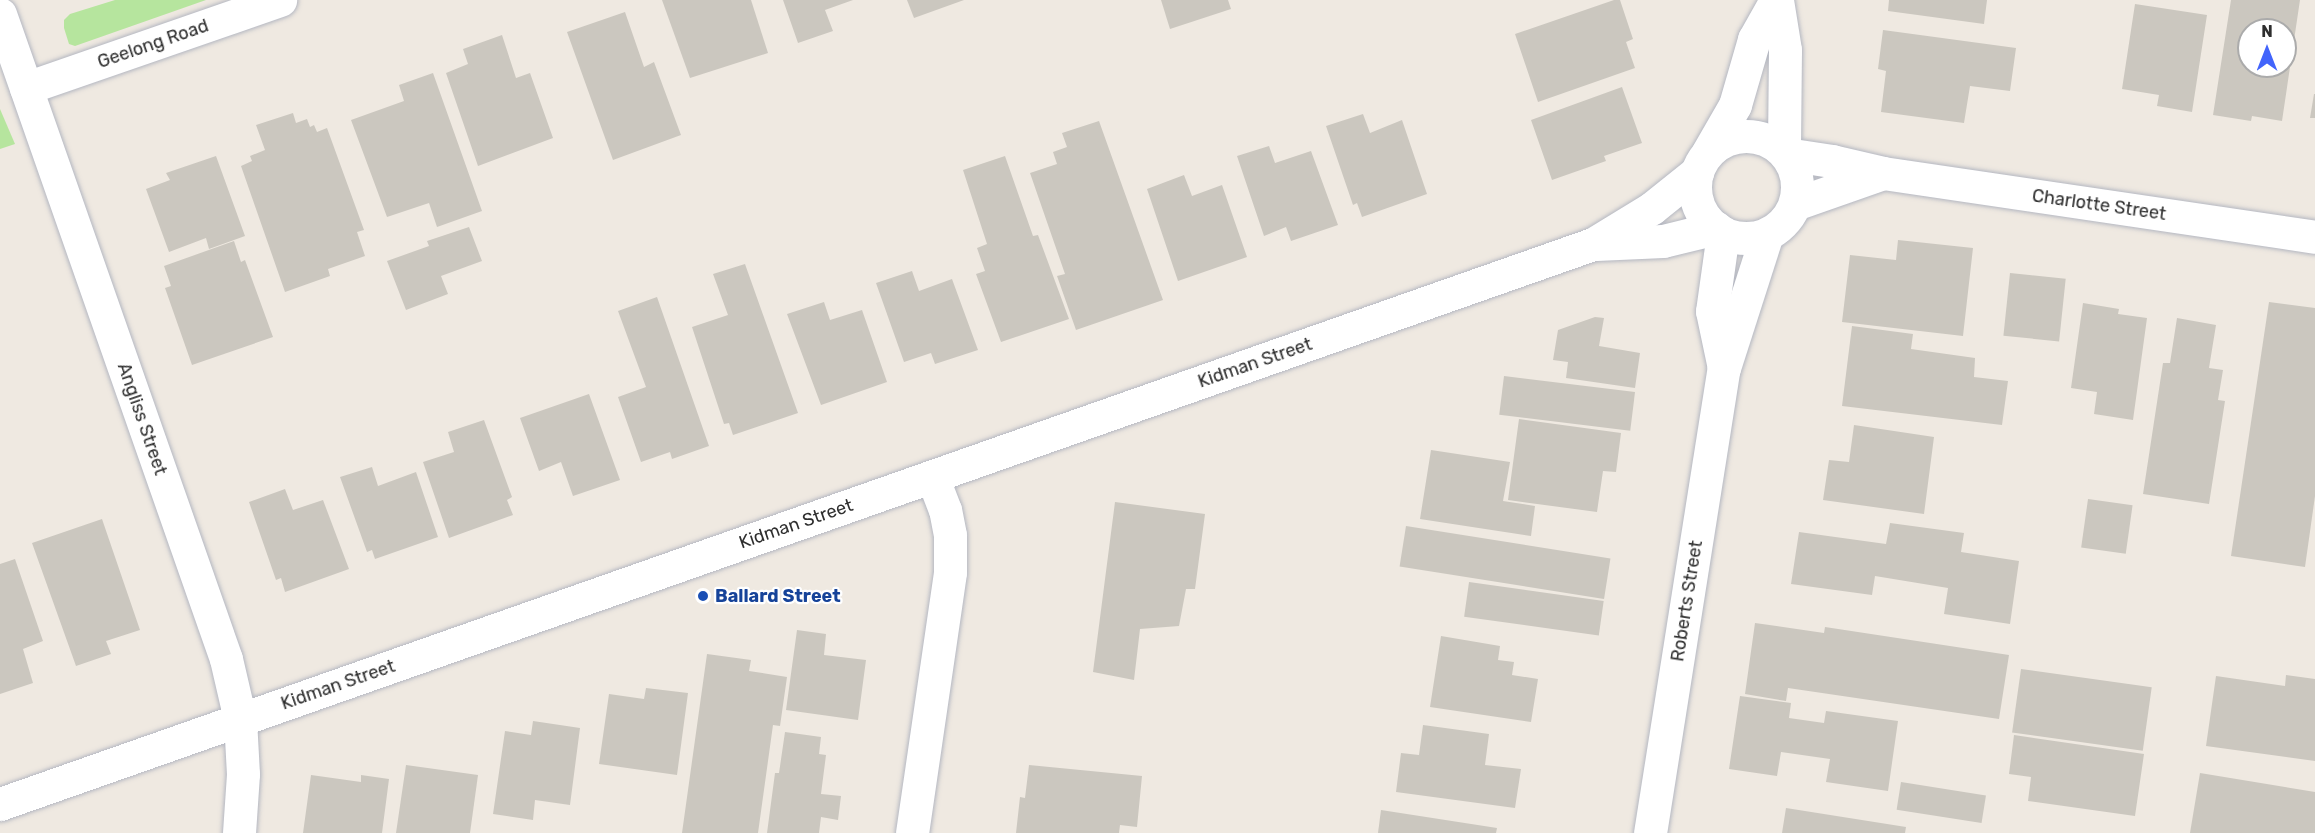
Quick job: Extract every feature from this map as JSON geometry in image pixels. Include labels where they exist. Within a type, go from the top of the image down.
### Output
[{"type":"street","name":"Geelong Road","points":[[26,88],[280,0]]},
{"type":"street","points":[[1777,0],[1785,50],[1785,153],[1797,178],[1795,204],[1784,222],[1767,234],[1738,238],[1719,231],[1705,218],[1697,203],[1694,188],[1702,162],[1735,105],[1754,39],[1777,0]]},
{"type":"street","name":"Angliss Street","points":[[0,14],[226,659],[240,719],[243,774],[239,833]]},
{"type":"street","points":[[1702,162],[1722,142],[1737,136],[1754,136],[1771,142],[1785,153]]},
{"type":"street","name":"Charlotte Street","points":[[1785,153],[1832,160],[1882,173],[2315,237]]},
{"type":"street","name":"Kidman Street","points":[[0,804],[1593,244],[1652,208],[1702,162]]},
{"type":"street","name":"Charlotte Street","points":[[1795,204],[1882,173]]},
{"type":"street","name":"Kidman Street","points":[[1593,244],[1663,241],[1719,231]]},
{"type":"street","name":"Roberts Street","points":[[1719,231],[1712,311],[1724,368]]},
{"type":"street","name":"Roberts Street","points":[[1650,833],[1724,368],[1767,234]]},
{"type":"street","points":[[912,833],[950,572],[950,535],[945,510],[932,476]]},
{"type":"green space","points":[[115,0],[206,0],[75,46],[69,44],[64,20],[70,14]]},
{"type":"green space","points":[[0,109],[15,144],[0,149]]},
{"type":"building","points":[[662,0],[751,0],[768,53],[690,78]]},
{"type":"building","points":[[783,0],[853,0],[825,10],[833,31],[798,43]]},
{"type":"building","points":[[907,0],[964,0],[914,18]]},
{"type":"building","points":[[1161,0],[1228,0],[1231,9],[1170,29]]},
{"type":"building","points":[[1614,0],[1620,0],[1633,39],[1626,42],[1635,68],[1538,102],[1515,34]]},
{"type":"building","points":[[1889,0],[1987,0],[1984,24],[1888,11]]},
{"type":"building","points":[[2231,0],[2300,0],[2297,20],[2297,18],[2237,18],[2237,78],[2288,78],[2282,121],[2252,116],[2251,121],[2213,115]]},
{"type":"building","points":[[2135,4],[2207,15],[2192,112],[2157,106],[2159,95],[2122,89]]},
{"type":"building","points":[[625,12],[644,67],[654,62],[681,135],[613,160],[567,32]]},
{"type":"building","points":[[1883,30],[2016,48],[2010,91],[1970,86],[1964,123],[1881,112],[1886,71],[1878,69]]},
{"type":"building","points":[[502,35],[516,78],[530,73],[553,138],[478,166],[446,73],[468,64],[463,49]]},
{"type":"building","points":[[433,73],[482,211],[437,227],[429,203],[387,217],[351,120],[404,101],[399,85]]},
{"type":"building","points":[[1622,87],[1642,143],[1604,156],[1606,161],[1552,180],[1531,120]]},
{"type":"building","points":[[2314,94],[2315,118],[2310,118]]},
{"type":"building","points":[[293,113],[296,123],[307,119],[310,127],[314,125],[317,132],[327,128],[364,230],[357,232],[365,256],[328,269],[330,276],[285,292],[241,166],[252,161],[250,156],[265,150],[256,125]]},
{"type":"building","points":[[1363,114],[1370,133],[1402,120],[1427,194],[1362,217],[1357,203],[1353,205],[1326,126]]},
{"type":"building","points":[[1099,121],[1163,300],[1076,330],[1057,276],[1065,274],[1030,173],[1057,164],[1053,152],[1067,147],[1062,133]]},
{"type":"building","points":[[1269,146],[1275,163],[1311,151],[1338,225],[1291,241],[1286,227],[1264,236],[1237,156]]},
{"type":"building","points":[[216,156],[245,236],[209,249],[206,238],[169,252],[146,189],[170,180],[166,173]]},
{"type":"building","points":[[1005,156],[1033,236],[1038,235],[1069,319],[1001,342],[976,274],[985,271],[977,248],[987,244],[963,170]]},
{"type":"building","points":[[1184,175],[1192,196],[1222,185],[1247,257],[1178,281],[1147,189]]},
{"type":"building","points":[[469,227],[482,261],[441,276],[448,294],[406,310],[387,261],[429,246],[427,241]]},
{"type":"building","points":[[1898,240],[1973,248],[1963,336],[1842,322],[1850,255],[1896,260]]},
{"type":"building","points":[[234,241],[241,262],[245,260],[273,337],[192,365],[165,288],[171,286],[164,266]]},
{"type":"building","points":[[745,264],[798,413],[733,435],[729,423],[724,424],[692,327],[728,315],[713,274]]},
{"type":"building","points":[[912,271],[919,291],[952,279],[978,350],[935,364],[931,353],[904,362],[876,283]]},
{"type":"building","points":[[2010,273],[2066,279],[2059,342],[2003,336]]},
{"type":"building","points":[[657,297],[709,446],[672,459],[670,452],[641,462],[618,397],[646,387],[618,311]]},
{"type":"building","points":[[824,302],[830,320],[862,310],[887,382],[821,405],[787,314]]},
{"type":"building","points":[[2269,302],[2315,308],[2315,496],[2305,567],[2231,556]]},
{"type":"building","points":[[2083,303],[2119,309],[2118,314],[2147,318],[2133,420],[2094,414],[2097,392],[2071,388]]},
{"type":"building","points":[[1595,317],[1604,318],[1599,346],[1640,353],[1635,388],[1566,378],[1568,362],[1553,360],[1558,330]]},
{"type":"building","points":[[2177,318],[2216,325],[2209,368],[2223,370],[2218,400],[2225,401],[2209,504],[2143,494],[2163,363],[2170,363]]},
{"type":"building","points":[[1852,326],[1913,334],[1911,349],[1975,358],[1974,377],[2008,381],[2002,425],[1842,406]]},
{"type":"building","points":[[1504,376],[1635,392],[1630,431],[1499,415]]},
{"type":"building","points":[[589,394],[620,480],[573,496],[561,462],[539,471],[520,418]]},
{"type":"building","points":[[1519,419],[1621,433],[1616,472],[1603,471],[1597,512],[1508,500]]},
{"type":"building","points":[[484,420],[512,497],[507,500],[513,515],[449,538],[423,462],[454,452],[448,432]]},
{"type":"building","points":[[1854,425],[1934,437],[1924,514],[1823,500],[1829,460],[1849,462]]},
{"type":"building","points":[[1431,450],[1510,462],[1503,501],[1535,506],[1531,536],[1420,519]]},
{"type":"building","points":[[372,467],[378,486],[416,472],[438,537],[375,559],[372,550],[367,552],[340,477]]},
{"type":"building","points":[[285,489],[293,510],[323,500],[349,569],[285,592],[281,578],[276,580],[249,502]]},
{"type":"building","points":[[2088,499],[2133,505],[2126,554],[2081,548]]},
{"type":"building","points":[[1115,502],[1205,514],[1195,589],[1186,589],[1179,626],[1140,629],[1134,680],[1093,672]]},
{"type":"building","points":[[102,519],[140,630],[106,641],[111,654],[76,666],[32,543]]},
{"type":"building","points":[[1890,523],[1964,533],[1961,552],[2019,561],[2010,624],[1944,614],[1948,588],[1875,576],[1872,595],[1791,584],[1799,532],[1886,544]]},
{"type":"building","points":[[1406,526],[1610,558],[1604,599],[1400,566]]},
{"type":"building","points":[[15,559],[43,641],[23,649],[33,683],[0,694],[0,564]]},
{"type":"building","points":[[1469,582],[1604,601],[1599,636],[1464,617]]},
{"type":"building","points":[[1755,623],[1824,633],[1825,627],[2009,655],[1999,719],[1788,688],[1786,701],[1745,694]]},
{"type":"building","points":[[797,630],[826,634],[824,655],[866,660],[858,720],[786,710]]},
{"type":"building","points":[[1441,636],[1500,646],[1498,660],[1514,662],[1512,675],[1538,679],[1531,722],[1430,707]]},
{"type":"building","points":[[707,654],[751,660],[749,671],[787,677],[780,726],[773,725],[758,833],[682,833]]},
{"type":"building","points":[[2021,669],[2152,687],[2143,751],[2012,732]]},
{"type":"building","points":[[2286,675],[2315,679],[2315,761],[2206,746],[2216,676],[2285,686]]},
{"type":"building","points":[[646,688],[688,693],[677,775],[599,764],[609,694],[644,699]]},
{"type":"building","points":[[1740,696],[1791,703],[1789,718],[1824,723],[1826,711],[1898,721],[1888,791],[1826,782],[1830,759],[1781,752],[1777,776],[1729,769]]},
{"type":"building","points":[[533,721],[580,728],[570,805],[535,800],[533,820],[493,814],[505,731],[531,735]]},
{"type":"building","points":[[1423,725],[1489,734],[1485,765],[1521,769],[1515,808],[1396,792],[1401,753],[1419,755]]},
{"type":"building","points":[[785,732],[821,737],[819,754],[826,755],[821,794],[841,796],[838,820],[821,817],[819,833],[767,833],[775,773],[779,773]]},
{"type":"building","points":[[2014,735],[2144,754],[2135,816],[2028,801],[2031,777],[2009,774]]},
{"type":"building","points":[[406,765],[478,775],[470,833],[396,833]]},
{"type":"building","points":[[1029,765],[1142,776],[1137,827],[1120,825],[1119,833],[1016,833],[1020,797],[1025,798]]},
{"type":"building","points":[[2200,773],[2315,792],[2315,833],[2190,833]]},
{"type":"building","points":[[311,775],[361,782],[361,775],[389,779],[382,833],[303,833]]},
{"type":"building","points":[[1901,782],[1986,795],[1982,823],[1897,810]]},
{"type":"building","points":[[1786,808],[1906,827],[1905,833],[1782,833]]},
{"type":"building","points":[[1381,810],[1497,828],[1496,833],[1378,833]]},
{"type":"place","name":"Ballard Street","points":[[703,596]]}]
